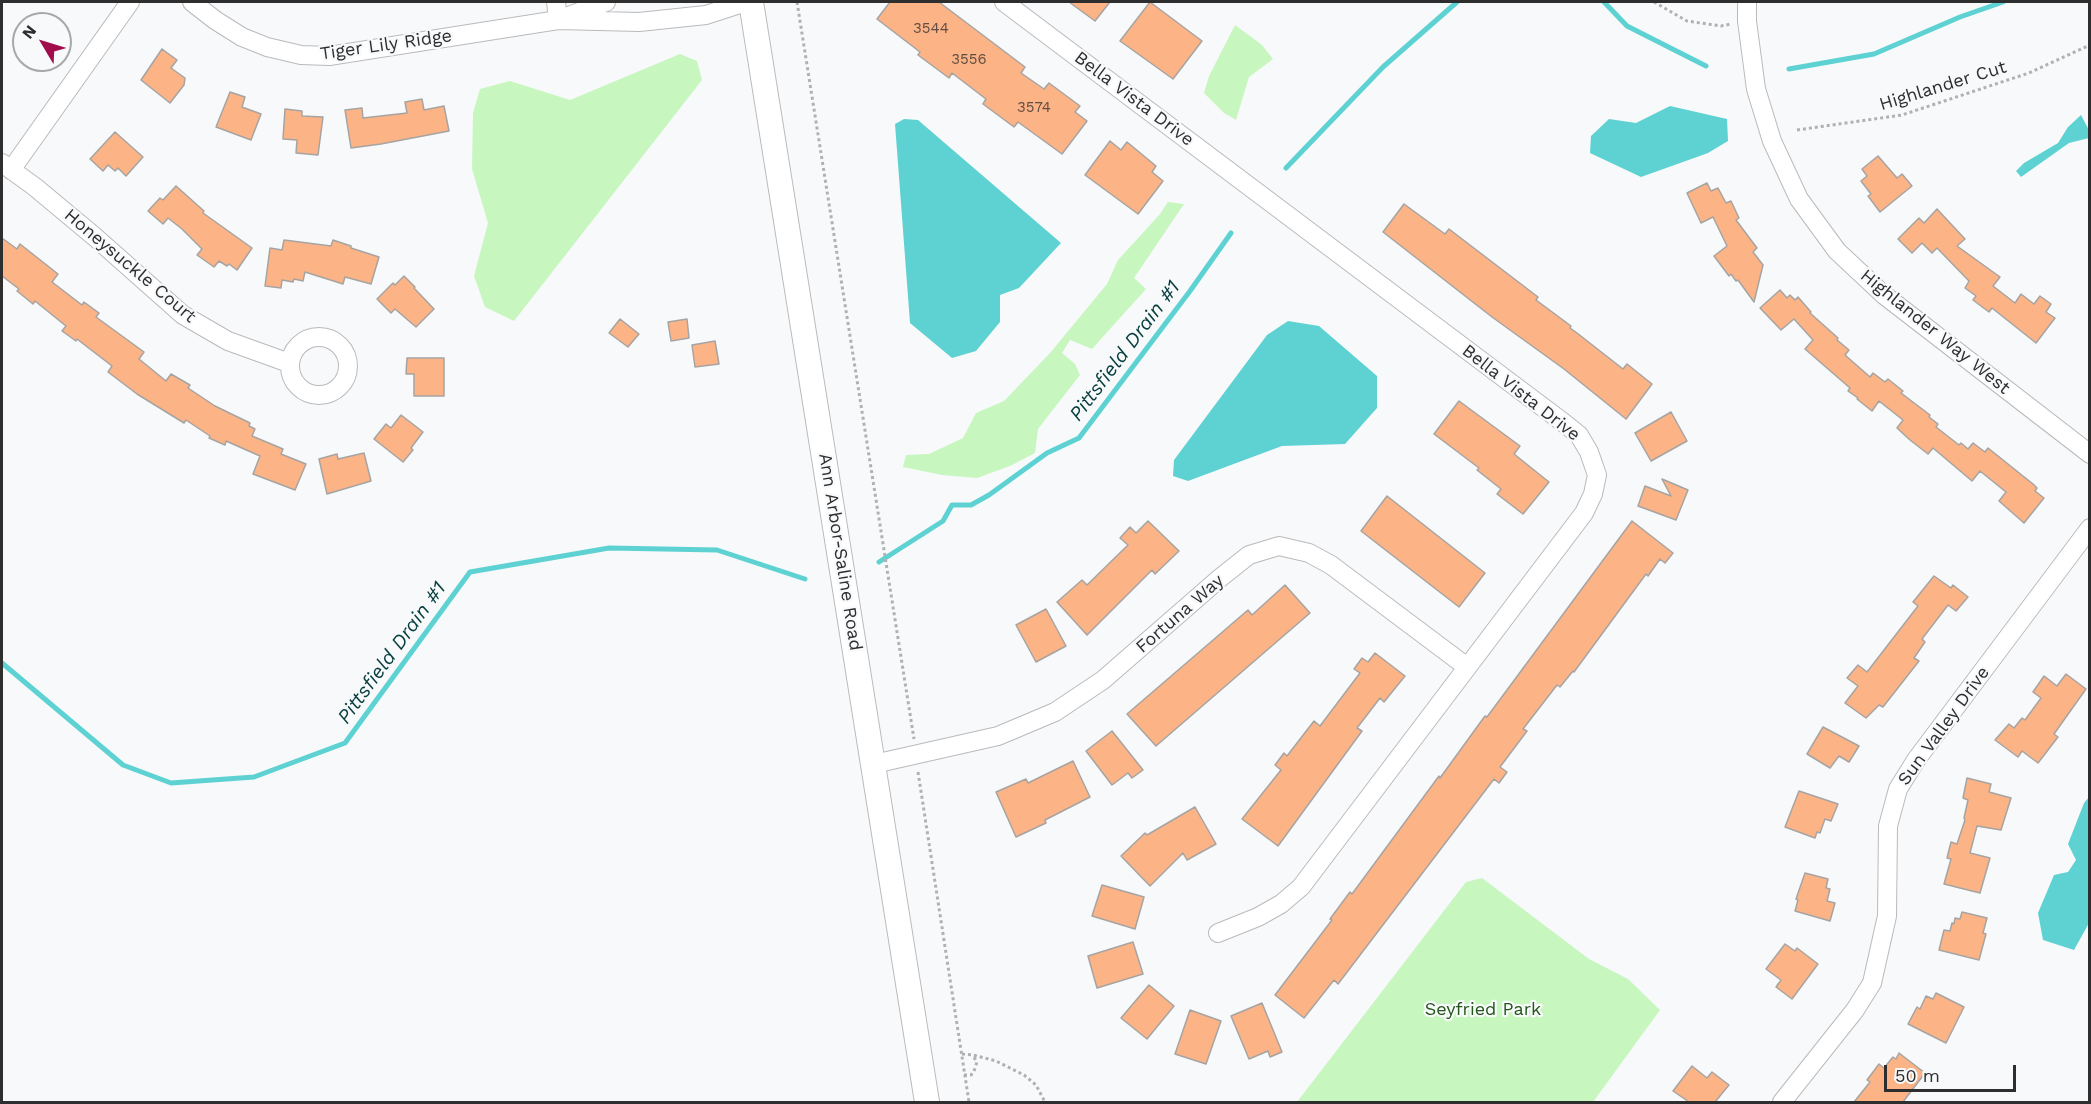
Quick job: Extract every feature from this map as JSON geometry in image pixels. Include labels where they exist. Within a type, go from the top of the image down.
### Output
[{"type":"main road","name":"Ann Arbor-Saline Road","points":[[751,2],[927,1102]]},
{"type":"street","points":[[6,167],[130,2]]},
{"type":"street","name":"Tiger Lily Ridge","points":[[192,2],[242,37],[267,47],[301,55],[328,56],[558,20],[639,22],[706,15],[746,2]]},
{"type":"street","points":[[556,2],[558,20]]},
{"type":"street","name":"Tiger Lily Ridge","points":[[558,20],[606,2]]},
{"type":"street","name":"Bella Vista Drive","points":[[1004,2],[1579,435],[1589,452],[1597,475],[1593,494],[1584,513],[1301,887],[1281,904],[1258,917],[1218,933]]},
{"type":"street","name":"Highlander Way West","points":[[1748,2],[1747,21],[1756,89],[1772,141],[1798,199],[1838,251],[1884,295],[2090,454]]},
{"type":"street","name":"Honeysuckle Court","points":[[6,167],[95,237],[183,315],[228,341],[289,363]]},
{"type":"street","name":"Sun Valley Drive","points":[[1782,1102],[1855,1010],[1872,982],[1887,916],[1888,826],[1898,789],[1916,760],[2090,528]]},
{"type":"street","name":"Fortuna Way","points":[[874,764],[998,736],[1055,712],[1103,680],[1249,555],[1279,546],[1309,553],[1331,565],[1467,667]]},
{"type":"path","points":[[797,2],[912,723]]},
{"type":"path","points":[[1654,2],[1687,21],[1721,26],[1747,21]]},
{"type":"path","name":"Highlander Cut","points":[[1797,130],[1902,115],[2029,73],[2090,45]]},
{"type":"path","points":[[921,787],[969,1102]]},
{"type":"path","points":[[962,1054],[996,1061],[1024,1075],[1036,1085],[1045,1102]]},
{"type":"path","points":[[964,1075],[971,1075],[974,1071],[976,1062],[973,1055]]},
{"type":"green space","points":[[1235,25],[1262,45],[1273,59],[1249,77],[1236,120],[1224,113],[1204,93],[1209,76]]},
{"type":"green space","points":[[680,54],[697,61],[702,80],[514,321],[485,307],[474,276],[488,223],[472,169],[473,113],[480,89],[510,81],[570,100]]},
{"type":"green space","points":[[1168,202],[1184,204],[1134,278],[1146,289],[1092,349],[1070,340],[1062,353],[1075,364],[1080,375],[1038,429],[1035,453],[1010,466],[977,478],[942,475],[903,467],[906,455],[929,454],[963,438],[976,413],[1004,401],[1050,353],[1107,284],[1118,260]]},
{"type":"green space","name":"Seyfried Park","points":[[1482,878],[1589,959],[1628,979],[1660,1010],[1593,1102],[1297,1102],[1466,882]]},
{"type":"water","points":[[1670,106],[1727,119],[1728,141],[1708,153],[1641,177],[1590,153],[1591,136],[1609,119],[1636,123]]},
{"type":"water","points":[[2081,115],[2089,130],[2089,138],[2069,143],[2021,177],[2016,171],[2024,163],[2058,143],[2068,127]]},
{"type":"water","points":[[904,119],[918,120],[1061,243],[1019,288],[1000,295],[1000,322],[976,351],[952,358],[910,323],[895,124]]},
{"type":"water","points":[[1288,321],[1319,326],[1377,376],[1377,408],[1345,444],[1282,446],[1188,481],[1173,476],[1174,460],[1267,335]]},
{"type":"water","points":[[2089,797],[2089,923],[2074,950],[2043,940],[2038,913],[2054,875],[2068,872],[2076,860],[2068,844],[2084,803]]},
{"type":"building","points":[[890,2],[939,2],[1025,67],[1021,73],[1044,89],[1049,83],[1080,106],[1075,112],[1087,121],[1062,154],[1018,122],[1014,127],[983,104],[986,99],[952,73],[949,78],[918,55],[920,52],[877,19]]},
{"type":"building","points":[[1069,2],[1110,2],[1095,21]]},
{"type":"building","points":[[1150,2],[1202,41],[1173,79],[1120,41]]},
{"type":"building","points":[[162,49],[177,60],[171,68],[185,78],[184,85],[170,103],[141,80]]},
{"type":"building","points":[[230,92],[245,97],[242,107],[261,114],[251,140],[216,127]]},
{"type":"building","points":[[422,99],[424,110],[444,106],[449,131],[351,148],[345,110],[362,108],[363,118],[407,113],[405,102]]},
{"type":"building","points":[[285,109],[302,111],[302,116],[323,117],[318,155],[296,153],[297,140],[283,139]]},
{"type":"building","points":[[115,132],[143,157],[126,176],[118,168],[115,171],[108,165],[103,171],[90,159]]},
{"type":"building","points":[[1110,141],[1121,150],[1127,142],[1156,166],[1152,172],[1163,181],[1138,214],[1085,175]]},
{"type":"building","points":[[1878,156],[1897,178],[1902,174],[1912,186],[1880,212],[1868,196],[1871,194],[1861,181],[1867,176],[1862,169]]},
{"type":"building","points":[[1707,183],[1711,191],[1718,188],[1726,203],[1731,201],[1739,218],[1736,220],[1757,248],[1753,252],[1763,265],[1754,302],[1738,280],[1736,281],[1731,274],[1729,276],[1714,256],[1727,246],[1713,217],[1701,223],[1687,193]]},
{"type":"building","points":[[176,186],[204,211],[203,213],[252,248],[237,270],[219,261],[214,267],[197,255],[202,249],[182,229],[168,218],[163,224],[148,211]]},
{"type":"building","points":[[1404,204],[1445,234],[1449,229],[1538,297],[1536,300],[1623,369],[1627,364],[1652,384],[1626,419],[1564,369],[1492,317],[1383,232]]},
{"type":"building","points":[[1937,209],[1965,239],[1957,246],[2000,277],[1993,286],[2015,303],[2021,294],[2034,304],[2040,296],[2051,304],[2046,312],[2055,318],[2036,343],[1992,308],[1989,312],[1973,300],[1976,296],[1965,288],[1969,281],[1937,248],[1932,253],[1922,243],[1912,253],[1898,239],[1919,218],[1924,223]]},
{"type":"building","points":[[2,238],[17,249],[20,244],[58,274],[52,282],[82,305],[84,302],[99,313],[96,317],[144,352],[139,359],[166,381],[171,374],[190,385],[188,388],[215,406],[250,423],[249,426],[255,429],[252,436],[283,449],[281,454],[306,464],[295,490],[253,474],[260,456],[226,441],[225,445],[209,438],[210,436],[186,420],[184,423],[137,394],[108,372],[112,366],[77,339],[76,341],[62,331],[66,326],[35,301],[33,304],[2,276]]},
{"type":"building","points":[[284,240],[331,246],[333,240],[379,257],[371,284],[345,277],[343,284],[305,272],[303,281],[282,280],[281,288],[265,286],[270,248],[282,250]]},
{"type":"building","points":[[404,276],[434,309],[416,327],[395,309],[391,313],[377,299],[393,283],[395,285]]},
{"type":"building","points":[[1780,290],[1787,298],[1790,295],[1795,300],[1798,297],[1810,313],[1849,350],[1845,355],[1870,377],[1873,373],[1885,382],[1888,379],[1903,391],[1901,393],[1930,415],[1929,417],[1938,424],[1936,427],[1959,445],[1961,443],[1968,449],[1973,443],[1985,452],[1988,448],[2033,484],[2037,488],[2035,491],[2044,498],[2024,523],[1999,501],[2006,492],[1980,471],[1972,481],[1933,448],[1928,454],[1910,440],[1897,428],[1903,420],[1879,401],[1872,411],[1857,399],[1848,391],[1850,388],[1805,349],[1813,340],[1794,319],[1781,330],[1760,308]]},
{"type":"building","points":[[620,319],[639,334],[628,347],[609,333]]},
{"type":"building","points":[[687,319],[689,338],[671,341],[668,322]]},
{"type":"building","points":[[715,341],[719,364],[695,367],[692,345]]},
{"type":"building","points":[[407,358],[444,358],[444,396],[414,396],[414,374],[406,374]]},
{"type":"building","points":[[1459,401],[1520,446],[1514,454],[1549,482],[1523,514],[1497,494],[1501,489],[1477,470],[1479,468],[1434,434]]},
{"type":"building","points":[[1671,412],[1687,441],[1651,461],[1635,433]]},
{"type":"building","points":[[401,415],[423,432],[403,462],[374,439],[386,424],[391,428]]},
{"type":"building","points":[[364,453],[371,481],[327,494],[319,459],[337,454],[338,459]]},
{"type":"building","points":[[1662,479],[1688,490],[1676,520],[1638,506],[1645,486],[1671,496]]},
{"type":"building","points":[[1387,496],[1485,573],[1459,607],[1361,531]]},
{"type":"building","points":[[1148,521],[1179,551],[1155,574],[1152,570],[1087,635],[1057,602],[1082,580],[1087,585],[1128,545],[1120,538],[1130,527],[1136,533]]},
{"type":"building","points":[[1632,521],[1673,553],[1665,563],[1660,559],[1648,576],[1646,574],[1574,672],[1560,687],[1557,685],[1523,729],[1527,731],[1500,767],[1507,772],[1499,783],[1494,779],[1338,984],[1334,980],[1304,1018],[1275,995],[1332,920],[1330,919],[1350,892],[1352,894],[1439,776],[1440,778],[1485,716],[1487,717]]},
{"type":"building","points":[[1934,576],[1951,588],[1953,585],[1968,597],[1956,611],[1948,605],[1922,639],[1925,642],[1914,658],[1919,661],[1883,707],[1879,705],[1866,718],[1845,703],[1858,686],[1847,678],[1858,665],[1867,672],[1918,606],[1913,602]]},
{"type":"building","points":[[1285,585],[1310,613],[1156,746],[1127,714],[1248,610],[1252,615]]},
{"type":"building","points":[[1046,609],[1066,646],[1036,662],[1016,625]]},
{"type":"building","points":[[1375,653],[1405,676],[1384,702],[1380,698],[1357,728],[1362,731],[1278,846],[1242,819],[1281,770],[1275,765],[1284,753],[1287,756],[1314,721],[1320,726],[1360,673],[1354,669],[1362,658],[1368,662]]},
{"type":"building","points":[[2066,674],[2086,689],[2054,734],[2058,737],[2038,763],[2022,751],[2018,757],[1995,740],[2009,724],[2014,728],[2022,718],[2025,720],[2041,698],[2033,692],[2044,676],[2057,686]]},
{"type":"building","points":[[1823,727],[1859,746],[1849,762],[1839,756],[1830,768],[1807,754]]},
{"type":"building","points":[[1112,731],[1143,770],[1132,778],[1128,773],[1112,785],[1086,751]]},
{"type":"building","points":[[1073,761],[1090,797],[1045,820],[1046,823],[1016,837],[996,792],[1026,779],[1028,783]]},
{"type":"building","points":[[1967,778],[1991,784],[1989,792],[2011,798],[2001,830],[1977,826],[1970,853],[1990,858],[1980,893],[1944,884],[1951,859],[1947,858],[1951,842],[1957,844],[1965,820],[1968,800],[1963,798]]},
{"type":"building","points":[[1799,791],[1838,804],[1831,821],[1825,819],[1820,833],[1817,832],[1815,838],[1785,827]]},
{"type":"building","points":[[1195,807],[1216,844],[1187,860],[1183,853],[1150,886],[1121,856],[1145,833],[1147,835]]},
{"type":"building","points":[[1805,873],[1828,879],[1826,888],[1830,889],[1827,901],[1835,903],[1830,921],[1795,911],[1798,900],[1796,899]]},
{"type":"building","points":[[1102,885],[1144,897],[1135,929],[1092,916]]},
{"type":"building","points":[[1962,912],[1987,918],[1983,933],[1986,934],[1979,960],[1939,950],[1944,930],[1950,931],[1955,918],[1960,919]]},
{"type":"building","points":[[1133,942],[1143,974],[1097,988],[1088,956]]},
{"type":"building","points":[[1785,944],[1795,951],[1797,948],[1818,964],[1792,999],[1776,987],[1781,980],[1766,969]]},
{"type":"building","points":[[1149,985],[1174,1006],[1147,1039],[1121,1018]]},
{"type":"building","points":[[1936,993],[1964,1007],[1946,1043],[1908,1024],[1917,1007],[1920,1009],[1926,996],[1933,999]]},
{"type":"building","points":[[1262,1003],[1282,1052],[1270,1057],[1268,1051],[1249,1059],[1231,1016]]},
{"type":"building","points":[[1190,1010],[1221,1021],[1206,1064],[1175,1054]]},
{"type":"building","points":[[1899,1053],[1925,1073],[1903,1102],[1854,1102],[1870,1082],[1867,1080],[1879,1064],[1884,1068],[1893,1057],[1896,1059]]},
{"type":"building","points":[[1692,1066],[1707,1078],[1712,1072],[1729,1085],[1715,1102],[1689,1102],[1673,1091]]},
{"type":"waterway","name":"Pittsfield Drain #1","points":[[1286,168],[1383,67],[1457,2]]},
{"type":"waterway","name":"Pittsfield Drain #1","points":[[1604,2],[1627,26],[1706,66]]},
{"type":"waterway","name":"Pittsfield Drain #1","points":[[1789,69],[1874,54],[1960,17],[2003,2]]},
{"type":"waterway","name":"Pittsfield Drain #1","points":[[879,562],[943,521],[952,505],[971,505],[989,495],[1047,453],[1079,438],[1231,233]]},
{"type":"waterway","name":"Pittsfield Drain #1","points":[[2,663],[123,765],[171,783],[254,777],[345,743],[470,572],[609,548],[717,550],[805,579]]}]
